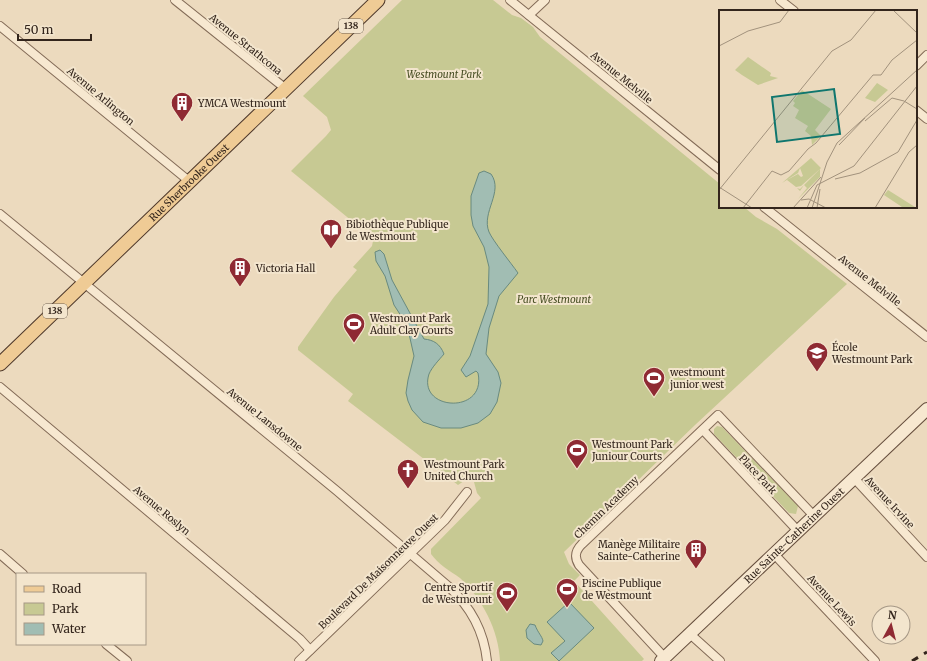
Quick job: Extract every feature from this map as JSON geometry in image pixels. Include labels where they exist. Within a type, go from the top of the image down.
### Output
[{"type":"main road","name":"Rue Sherbrooke Ouest","points":[[0,364],[378,0]]},
{"type":"main road","name":"Rue Sainte-Catherine Ouest","points":[[663,659],[927,409]]},
{"type":"street","name":"Avenue Strathcona","points":[[175,0],[286,89]]},
{"type":"street","name":"Avenue Melville","points":[[510,0],[719,169]]},
{"type":"street","points":[[529,15],[545,0]]},
{"type":"street","points":[[780,0],[793,10]]},
{"type":"street","name":"Avenue Arlington","points":[[0,26],[189,181]]},
{"type":"street","points":[[917,65],[927,55]]},
{"type":"street","points":[[917,111],[927,119]]},
{"type":"street","name":"Avenue Melville","points":[[767,208],[927,337]]},
{"type":"street","name":"Avenue Lansdowne","points":[[0,214],[411,553],[454,591],[468,607],[482,638],[487,661]]},
{"type":"street","name":"Avenue Roslyn","points":[[0,387],[282,624],[310,650]]},
{"type":"street","name":"Chemin Academy","points":[[663,659],[629,619],[579,565],[576,559],[576,553],[582,544],[718,415]]},
{"type":"street","name":"Place Park","points":[[718,415],[814,516]]},
{"type":"street","name":"Place Park","points":[[703,430],[798,531]]},
{"type":"street","name":"Avenue Irvine","points":[[854,478],[927,557]]},
{"type":"street","name":"Boulevard De Maisonneuve Ouest","points":[[299,661],[450,515],[467,492]]},
{"type":"street","points":[[0,554],[23,573]]},
{"type":"street","name":"Avenue Lewis","points":[[774,554],[875,661]]},
{"type":"street","points":[[690,634],[720,661]]},
{"type":"street","points":[[107,645],[127,661]]},
{"type":"green space","name":"Parc Westmount","points":[[402,0],[493,0],[512,15],[521,18],[533,27],[540,37],[719,183],[719,208],[745,208],[756,217],[777,229],[847,284],[695,425],[564,552],[569,564],[580,575],[574,581],[644,659],[642,661],[500,661],[499,650],[493,627],[482,605],[460,578],[441,564],[431,554],[431,549],[481,498],[477,493],[474,482],[464,481],[458,485],[348,401],[353,394],[298,350],[298,347],[334,297],[357,270],[353,267],[372,246],[373,241],[369,235],[291,171],[331,130],[327,117],[303,96]]},
{"type":"green space","points":[[717,426],[722,427],[798,506],[796,514],[789,513],[714,434],[714,429]]},
{"type":"water","points":[[484,171],[491,174],[495,188],[488,217],[487,225],[489,232],[518,273],[499,296],[489,328],[486,354],[498,372],[501,383],[497,402],[490,414],[478,423],[461,428],[441,428],[423,422],[412,410],[408,401],[406,393],[414,356],[407,325],[394,305],[385,276],[376,261],[375,252],[380,250],[384,254],[392,280],[424,339],[431,340],[436,343],[444,354],[429,374],[428,386],[433,395],[442,401],[452,403],[463,402],[472,396],[478,387],[478,373],[476,371],[466,377],[461,370],[470,356],[488,304],[489,267],[484,247],[473,226],[471,215],[471,196],[479,173]]},
{"type":"water","points":[[569,602],[594,628],[559,661],[551,653],[565,641],[547,622]]},
{"type":"water","points":[[530,624],[535,625],[542,638],[543,641],[541,645],[534,644],[527,638],[526,630]]},
{"type":"railway","points":[[912,661],[927,652]]},
{"type":"place","name":"YMCA Westmount","points":[[182,122]]},
{"type":"place","name":"Bibiothèque Publique de Westmount","points":[[331,250]]},
{"type":"place","name":"Victoria Hall","points":[[240,288]]},
{"type":"place","name":"Westmount Park Adult Clay Courts","points":[[354,344]]},
{"type":"place","name":"École Westmount Park","points":[[817,372]]},
{"type":"place","name":"westmount junior west","points":[[654,398]]},
{"type":"place","name":"Westmount Park Juniour Courts","points":[[577,470]]},
{"type":"place","name":"Westmount Park United Church","points":[[408,490]]},
{"type":"place","name":"Manège Militaire Sainte-Catherine","points":[[696,570]]},
{"type":"place","name":"Piscine Publique de Westmount","points":[[567,608]]},
{"type":"place","name":"Centre Sportif de Westmount","points":[[507,612]]},
{"type":"park label","name":"Westmount Park","points":[[444,74]]}]
